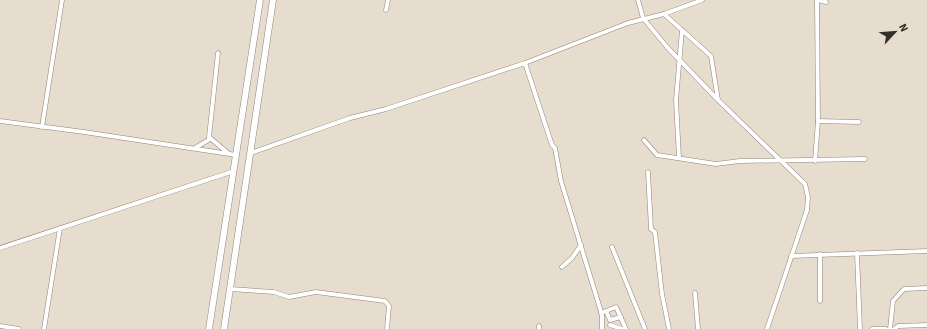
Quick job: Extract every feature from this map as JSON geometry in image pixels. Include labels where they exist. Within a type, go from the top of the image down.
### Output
[{"type":"highway","points":[[209,329],[260,0]]},
{"type":"highway","points":[[224,329],[274,0]]},
{"type":"street","points":[[42,127],[62,0]]},
{"type":"street","points":[[386,10],[388,0]]},
{"type":"street","points":[[638,0],[643,18],[680,62],[805,184],[808,197],[807,210],[767,329]]},
{"type":"street","points":[[251,153],[350,118],[386,109],[525,63],[643,18],[664,14],[702,0]]},
{"type":"street","points":[[814,160],[818,121],[818,0],[826,2]]},
{"type":"street","points":[[664,14],[711,56],[718,100]]},
{"type":"street","points":[[680,158],[676,100],[682,30]]},
{"type":"street","points":[[218,53],[209,128],[210,139],[228,153]]},
{"type":"street","points":[[525,63],[552,145],[555,148],[561,181],[601,313],[602,329]]},
{"type":"street","points":[[818,121],[859,122]]},
{"type":"street","points":[[0,122],[195,148],[236,155]]},
{"type":"street","points":[[195,148],[210,139]]},
{"type":"street","points":[[644,140],[657,155],[716,164],[740,161],[865,159]]},
{"type":"street","points":[[0,248],[234,170]]},
{"type":"street","points":[[648,172],[651,229],[655,232],[662,294],[669,329]]},
{"type":"street","points":[[44,329],[60,228]]},
{"type":"street","points":[[562,267],[572,258],[581,245]]},
{"type":"street","points":[[612,247],[645,329]]},
{"type":"street","points":[[792,256],[927,251]]},
{"type":"street","points":[[857,253],[860,329]]},
{"type":"street","points":[[820,254],[820,302]]},
{"type":"street","points":[[890,329],[893,301],[904,289],[927,288]]},
{"type":"street","points":[[230,289],[274,292],[290,297],[316,292],[385,301],[389,306],[386,329]]},
{"type":"street","points":[[695,293],[698,329]]},
{"type":"street","points":[[601,313],[616,307],[626,329]]},
{"type":"street","points":[[606,311],[610,324]]},
{"type":"street","points":[[610,324],[621,317]]},
{"type":"street","points":[[610,324],[622,329]]},
{"type":"street","points":[[894,329],[898,326],[927,325]]},
{"type":"street","points":[[0,326],[19,329]]},
{"type":"street","points":[[872,329],[886,329]]}]
